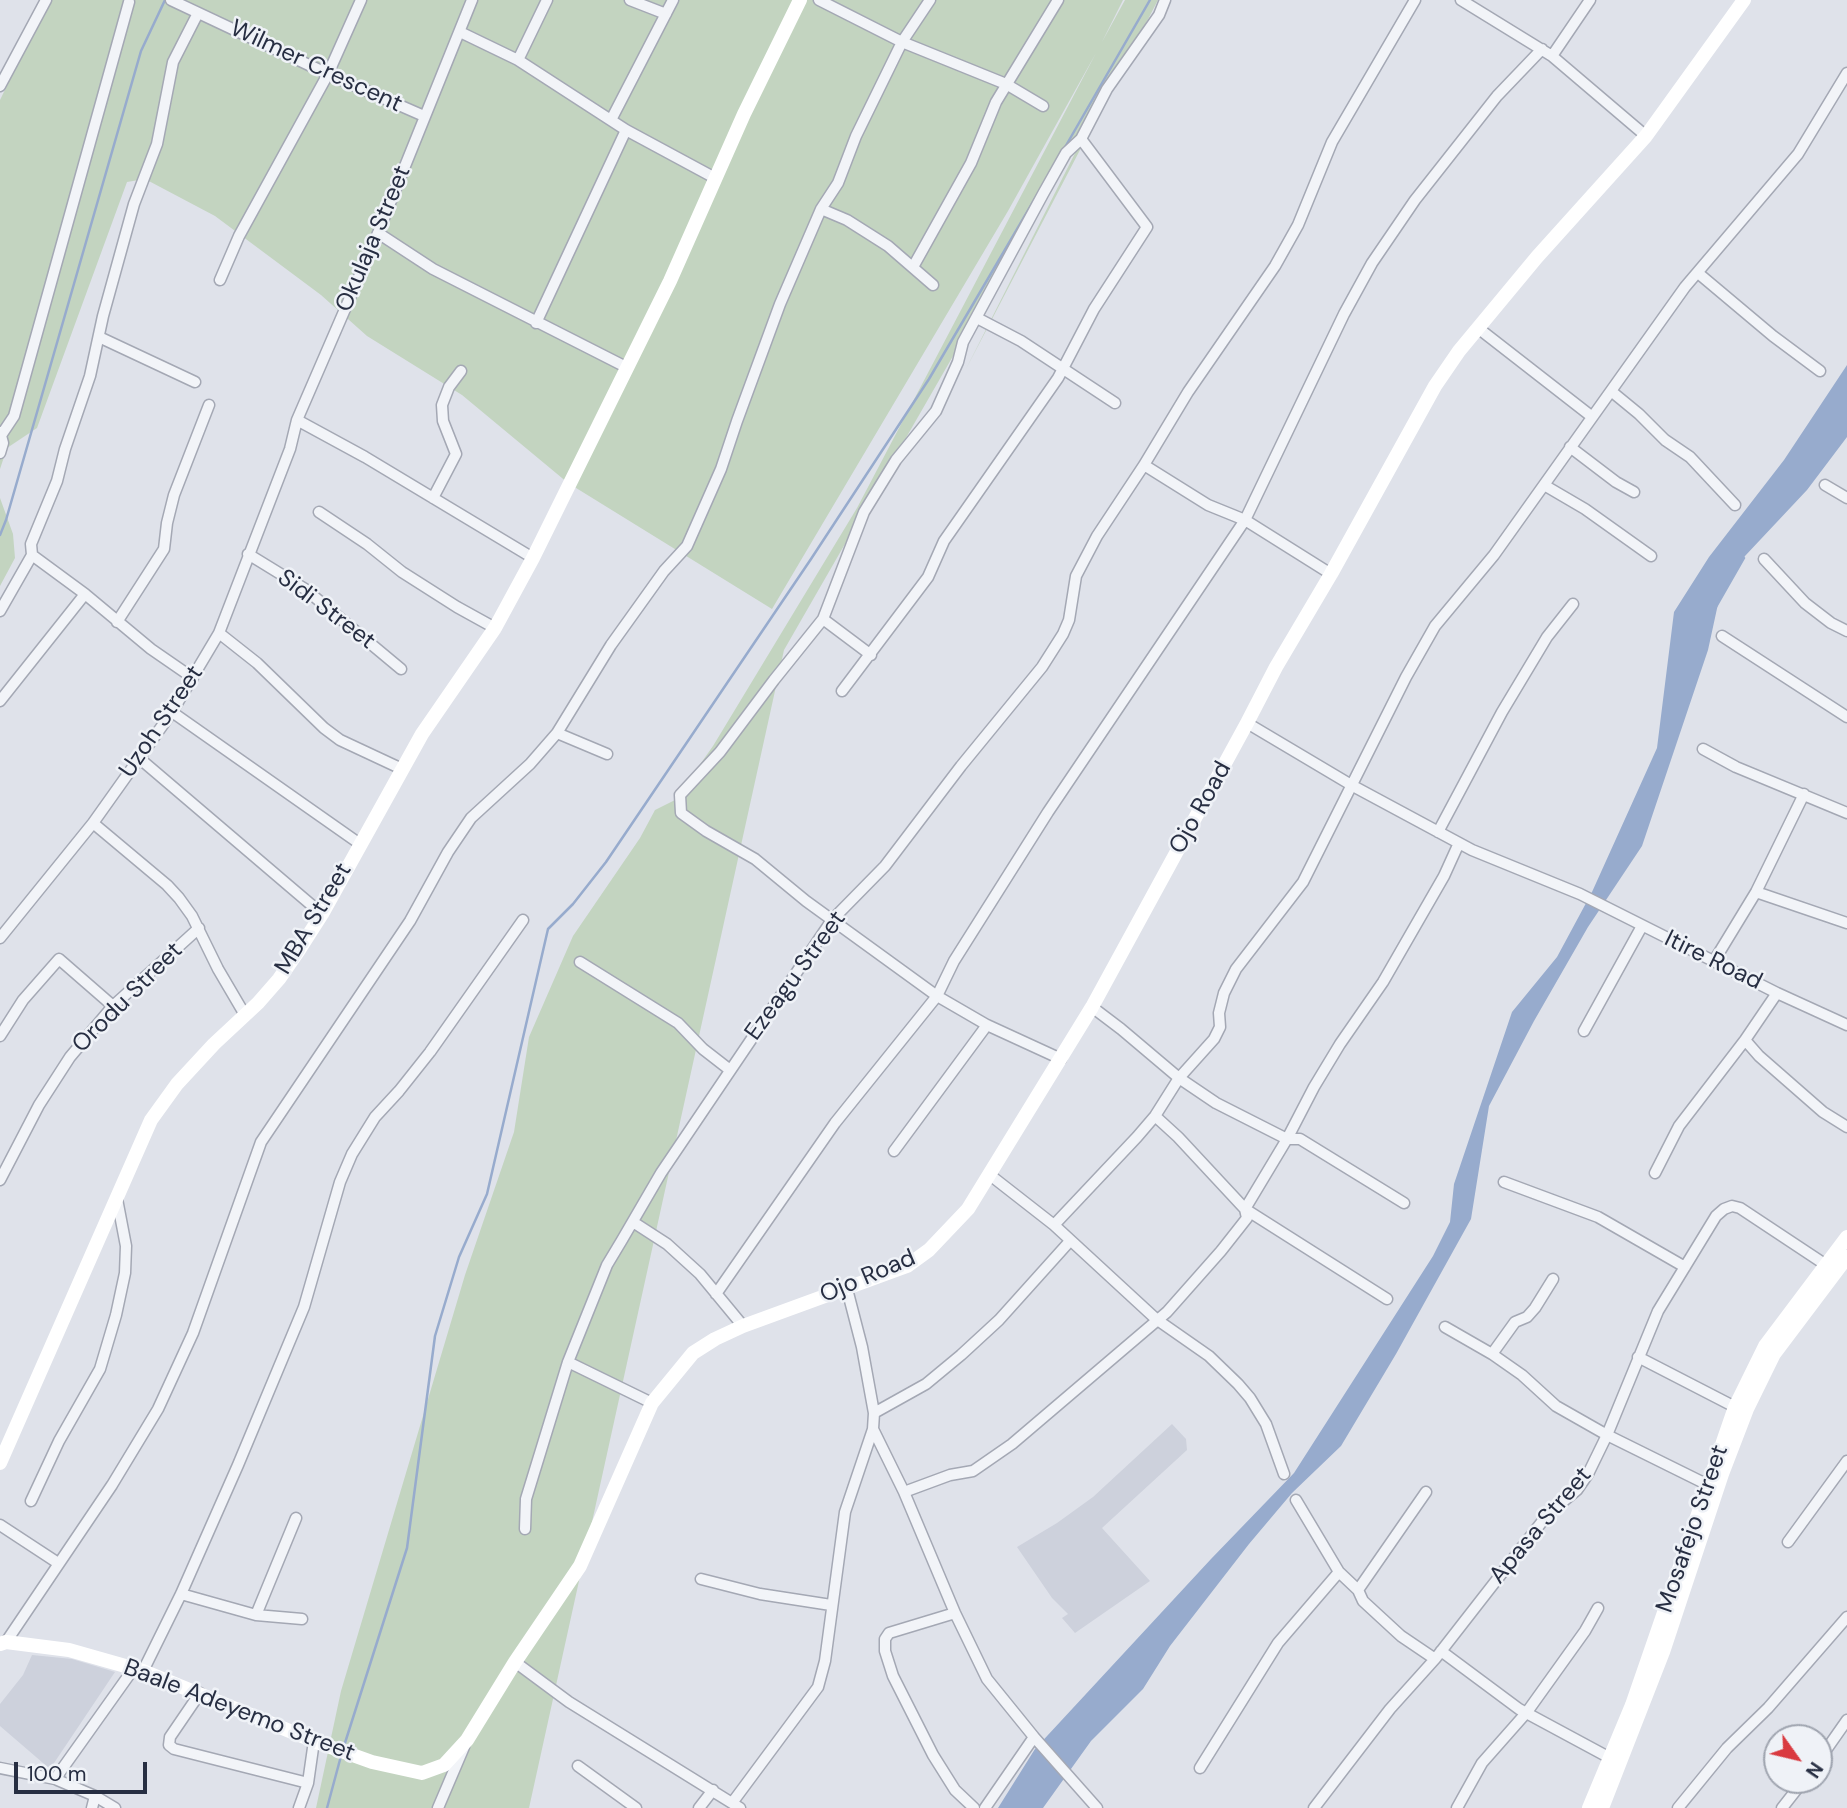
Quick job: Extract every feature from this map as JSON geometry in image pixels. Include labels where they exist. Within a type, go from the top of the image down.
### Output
[{"type":"street","points":[[0,86],[46,0]]},
{"type":"street","name":"Wilmer Crescent","points":[[171,0],[424,116]]},
{"type":"street","points":[[220,279],[239,236],[328,74],[361,0]]},
{"type":"street","name":"Okulaja Street","points":[[278,478],[290,449],[297,420],[378,233],[472,0]]},
{"type":"street","points":[[519,60],[547,0]]},
{"type":"street","points":[[630,0],[666,14]]},
{"type":"street","points":[[611,120],[673,0]]},
{"type":"street","name":"MBA Street","points":[[0,1463],[151,1120],[177,1084],[279,979],[322,914],[422,734],[495,628],[579,469],[626,367],[670,281],[715,177],[800,0]]},
{"type":"street","points":[[819,0],[902,42],[1006,84],[1043,106]]},
{"type":"street","points":[[3,1643],[112,1485],[158,1409],[193,1333],[261,1142],[410,921],[471,818],[530,764],[557,733],[611,645],[664,571],[687,546],[722,469],[780,304],[821,209],[838,183],[856,136],[902,42],[930,0]]},
{"type":"street","points":[[913,267],[971,163],[996,102],[1058,0]]},
{"type":"street","points":[[1061,1059],[988,1025],[937,996],[832,920],[755,859],[681,813],[680,795],[720,752],[823,620],[864,512],[896,460],[936,411],[958,362],[963,342],[1066,153],[1081,139],[1107,89],[1159,15],[1165,0]]},
{"type":"street","name":"Ezeagu Street","points":[[525,1529],[526,1499],[568,1362],[607,1265],[661,1173],[832,920],[885,866],[961,766],[1042,667],[1069,620],[1076,576],[1085,557],[1188,393],[1275,266],[1298,225],[1332,142],[1415,0]]},
{"type":"street","points":[[1462,0],[1552,56],[1646,136]]},
{"type":"street","points":[[1552,56],[1590,0]]},
{"type":"street","name":"Ojo Road","points":[[467,1740],[515,1662],[580,1566],[652,1403],[693,1353],[743,1326],[906,1266],[929,1250],[968,1209],[1092,1007],[1276,667],[1331,574],[1434,386],[1537,257],[1646,136],[1744,0]]},
{"type":"street","points":[[0,453],[3,443],[1,433],[14,416],[129,2]]},
{"type":"street","points":[[0,611],[32,555],[31,544],[57,481],[90,376],[134,204],[158,144],[173,62],[197,12]]},
{"type":"street","points":[[460,32],[519,60],[626,130],[715,177]]},
{"type":"street","points":[[716,1294],[849,1105],[937,996],[954,961],[1048,812],[1245,520],[1344,314],[1372,263],[1415,200],[1497,96],[1542,49]]},
{"type":"street","points":[[1054,1225],[1155,1116],[1179,1078],[1214,1040],[1220,1027],[1219,1013],[1224,993],[1236,969],[1303,882],[1412,665],[1436,626],[1494,555],[1685,287],[1798,154],[1847,73]]},
{"type":"street","points":[[536,323],[626,130]]},
{"type":"street","points":[[842,691],[928,577],[944,541],[1063,368],[1094,309],[1147,227],[1081,139]]},
{"type":"street","points":[[821,209],[847,220],[879,240],[933,285]]},
{"type":"street","points":[[378,233],[433,269],[626,367]]},
{"type":"street","points":[[1698,272],[1776,339],[1820,371]]},
{"type":"street","points":[[977,318],[1021,341],[1115,403]]},
{"type":"street","points":[[1478,328],[1591,416]]},
{"type":"street","points":[[99,337],[195,382]]},
{"type":"street","points":[[433,498],[456,454],[443,421],[442,405],[449,387],[461,371]]},
{"type":"street","points":[[1611,391],[1665,440],[1690,457],[1735,505]]},
{"type":"street","points":[[117,622],[164,549],[174,495],[209,405]]},
{"type":"street","points":[[297,420],[365,457],[533,558]]},
{"type":"street","points":[[1570,446],[1616,482],[1634,492]]},
{"type":"street","points":[[1144,465],[1208,505],[1245,520],[1331,574]]},
{"type":"street","name":"Uzoh Street","points":[[0,938],[93,824],[193,678],[219,633],[278,478]]},
{"type":"street","points":[[1544,485],[1586,509],[1651,556]]},
{"type":"street","points":[[1825,485],[1847,498]]},
{"type":"street","points":[[319,512],[413,578],[495,628]]},
{"type":"street","name":"Sidi Street","points":[[248,554],[305,589],[401,670]]},
{"type":"street","points":[[32,555],[193,678]]},
{"type":"street","points":[[1764,559],[1805,603],[1846,631]]},
{"type":"street","points":[[0,701],[85,594]]},
{"type":"street","points":[[1438,832],[1509,701],[1547,637],[1573,604]]},
{"type":"street","points":[[823,620],[871,654]]},
{"type":"street","points":[[219,633],[257,663],[340,740],[402,769]]},
{"type":"street","points":[[1722,636],[1847,717]]},
{"type":"street","points":[[172,712],[360,844]]},
{"type":"street","name":"Itire Road","points":[[1247,723],[1353,786],[1438,832],[1580,894],[1777,993],[1847,1025]]},
{"type":"street","points":[[557,733],[607,754]]},
{"type":"street","points":[[1703,748],[1736,767],[1847,813]]},
{"type":"street","points":[[139,758],[322,914]]},
{"type":"street","points":[[1714,961],[1756,892],[1804,794]]},
{"type":"street","points":[[93,824],[167,885],[186,907],[218,969],[246,1015]]},
{"type":"street","points":[[904,1492],[950,1475],[972,1471],[1012,1444],[1167,1312],[1240,1228],[1247,1218],[1245,1209],[1314,1087],[1383,982],[1444,877],[1460,843]]},
{"type":"street","points":[[1756,892],[1847,923]]},
{"type":"street","points":[[55,1779],[139,1670],[181,1594],[304,1307],[340,1182],[352,1154],[374,1116],[399,1091],[430,1052],[523,920]]},
{"type":"street","points":[[1584,1031],[1642,926]]},
{"type":"street","name":"Orodu Street","points":[[0,1180],[39,1105],[69,1057],[114,1006],[199,928]]},
{"type":"street","points":[[0,1036],[23,1000],[59,959],[114,1006]]},
{"type":"street","points":[[580,962],[678,1023],[703,1049],[730,1070]]},
{"type":"street","points":[[1655,1173],[1679,1126],[1745,1040],[1777,993]]},
{"type":"street","points":[[1092,1007],[1179,1078],[1216,1102],[1287,1139],[1300,1139],[1404,1203]]},
{"type":"street","points":[[894,1151],[988,1025]]},
{"type":"street","points":[[1745,1040],[1759,1056],[1823,1112],[1847,1127]]},
{"type":"street","points":[[1155,1116],[1245,1209],[1387,1299]]},
{"type":"street","points":[[989,1175],[1054,1225],[1156,1319],[1209,1356],[1251,1398],[1266,1424],[1284,1474]]},
{"type":"street","points":[[1504,1182],[1562,1206],[1598,1217],[1685,1267]]},
{"type":"street","points":[[32,1501],[59,1441],[100,1368],[116,1315],[125,1273],[126,1246],[117,1199]]},
{"type":"street","name":"Apasa Street","points":[[1314,1808],[1390,1709],[1438,1655],[1548,1514],[1577,1490],[1588,1474],[1658,1311],[1716,1216],[1732,1206],[1740,1208],[1840,1267]]},
{"type":"street","points":[[633,1223],[667,1244],[699,1274],[743,1326]]},
{"type":"street","points":[[1840,1267],[1847,1237]]},
{"type":"street","points":[[874,1413],[926,1384],[961,1355],[999,1320],[1070,1241]]},
{"type":"street","name":"Mosafejo Street","points":[[1597,1803],[1610,1758],[1632,1705],[1706,1484],[1735,1407],[1765,1346],[1840,1267]]},
{"type":"street","name":"Mosafejo Street","points":[[1597,1803],[1663,1652],[1722,1474],[1747,1409],[1774,1354],[1840,1267]]},
{"type":"street","points":[[1492,1354],[1515,1322],[1527,1317],[1552,1279]]},
{"type":"street","points":[[515,1662],[569,1702],[736,1806],[818,1687],[825,1661],[845,1511],[873,1429],[874,1413],[862,1347],[847,1289]]},
{"type":"street","points":[[1445,1328],[1492,1354],[1522,1375],[1556,1406],[1607,1435],[1706,1484]]},
{"type":"street","points":[[1638,1357],[1735,1407]]},
{"type":"street","points":[[568,1362],[652,1403]]},
{"type":"street","points":[[873,1429],[987,1679],[1097,1808]]},
{"type":"street","points":[[1788,1542],[1847,1461]]},
{"type":"street","points":[[1358,1590],[1426,1492]]},
{"type":"street","points":[[1296,1500],[1339,1572],[1358,1590],[1363,1601],[1401,1636],[1438,1655],[1527,1712],[1610,1758]]},
{"type":"street","points":[[256,1615],[296,1518]]},
{"type":"street","points":[[0,1525],[58,1563]]},
{"type":"street","points":[[1200,1768],[1278,1643],[1339,1572]]},
{"type":"street","points":[[701,1579],[760,1594],[831,1605]]},
{"type":"street","points":[[181,1594],[256,1615],[303,1619]]},
{"type":"street","points":[[1457,1808],[1482,1763],[1527,1712],[1585,1631],[1598,1608]]},
{"type":"street","points":[[955,1613],[889,1633],[885,1639],[885,1651],[893,1676],[933,1755],[955,1790],[974,1808]]},
{"type":"street","points":[[1678,1808],[1727,1748],[1768,1708],[1847,1617]]},
{"type":"street","name":"Baale Adeyemo Street","points":[[3,1643],[69,1650],[139,1670],[316,1742],[372,1762],[422,1773],[444,1765],[467,1740]]},
{"type":"street","points":[[200,1693],[170,1737],[169,1745],[174,1749],[308,1783]]},
{"type":"street","points":[[1833,1740],[1847,1720]]},
{"type":"street","points":[[985,1808],[1035,1738]]},
{"type":"street","points":[[438,1808],[467,1740]]},
{"type":"street","points":[[299,1808],[308,1783],[316,1742]]},
{"type":"street","points":[[578,1766],[636,1808]]},
{"type":"street","points":[[0,1768],[55,1779],[95,1796],[114,1808]]},
{"type":"street","points":[[699,1808],[713,1790]]},
{"type":"street","points":[[1782,1808],[1793,1794]]},
{"type":"street","points":[[92,1808],[95,1796]]},
{"type":"shaded area","points":[[1172,1424],[1186,1439],[1187,1450],[1102,1528],[1150,1581],[1075,1633],[1062,1618],[1068,1614],[1052,1598],[1017,1547],[1093,1497]]},
{"type":"shaded area","points":[[32,1655],[72,1659],[115,1672],[50,1769],[0,1726],[0,1704],[23,1675]]},
{"type":"green space","points":[[49,0],[1123,0],[1102,42],[1125,0],[1158,0],[965,371],[1114,76],[784,650],[529,1808],[316,1808],[341,1691],[465,1275],[514,1132],[529,1037],[573,936],[640,838],[655,810],[675,800],[713,746],[857,508],[1096,53],[1008,211],[772,609],[568,483],[462,395],[367,336],[321,295],[215,216],[145,179],[127,182],[37,428],[7,448],[0,469],[0,100]]},
{"type":"green space","points":[[0,498],[13,534],[15,558],[0,586]]},
{"type":"water","points":[[1847,365],[1847,437],[1807,490],[1745,556],[1718,604],[1708,650],[1642,846],[1588,927],[1489,1106],[1471,1219],[1396,1354],[1341,1446],[1292,1493],[1249,1544],[1170,1646],[1143,1689],[1091,1741],[1043,1808],[998,1808],[1035,1749],[1294,1473],[1433,1256],[1450,1222],[1454,1184],[1512,1012],[1557,957],[1592,892],[1657,748],[1674,612],[1709,557],[1784,460]]},
{"type":"waterway","points":[[0,535],[141,51],[165,0]]},
{"type":"waterway","points":[[1064,149],[1150,0]]},
{"type":"waterway","points":[[344,1746],[407,1548],[435,1336],[459,1257],[487,1194],[548,929],[573,904],[606,862],[811,559],[929,379],[1043,185]]},
{"type":"waterway","points":[[1716,607],[1744,558]]},
{"type":"waterway","points":[[327,1808],[341,1756]]}]
